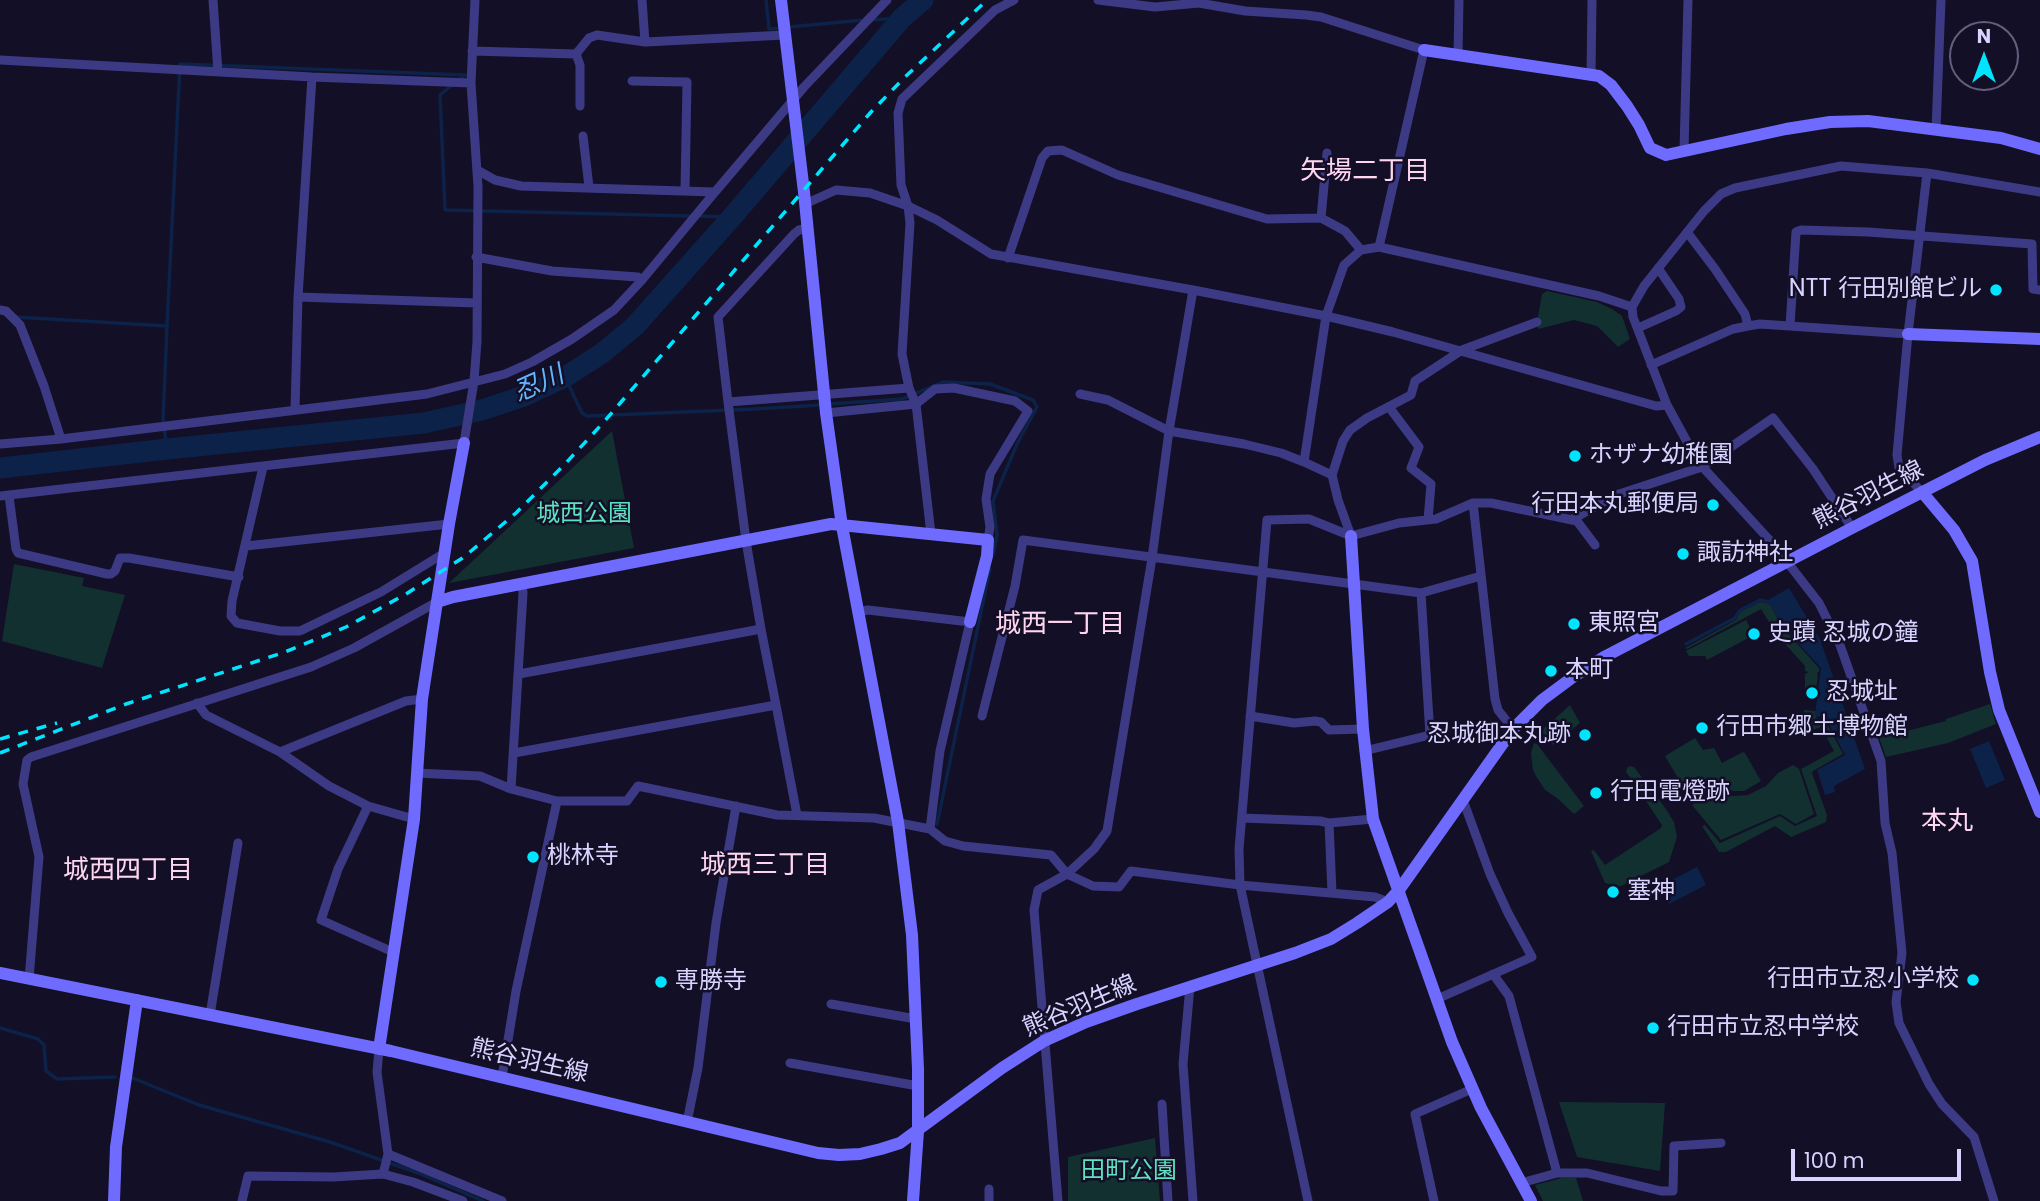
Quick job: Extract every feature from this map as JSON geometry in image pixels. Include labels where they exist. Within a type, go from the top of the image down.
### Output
[{"type":"street","points":[[213,0],[218,72]]},
{"type":"street","points":[[460,1201],[413,1182],[386,1163],[377,1072],[414,819],[422,699],[473,385],[477,303],[477,170],[471,83],[475,0]]},
{"type":"street","points":[[642,0],[645,42]]},
{"type":"street","points":[[781,0],[826,412],[842,526],[898,822],[912,935],[918,1086],[913,1201]]},
{"type":"street","points":[[0,444],[61,439],[427,394],[473,385],[532,362],[614,310],[715,192],[887,0]]},
{"type":"street","points":[[931,534],[916,404],[909,388],[902,354],[910,223],[901,185],[898,113],[902,99],[995,10],[1014,0]]},
{"type":"street","points":[[1098,0],[1154,7],[1199,3],[1245,11],[1306,15],[1424,50],[1599,76],[1611,85],[1639,125],[1650,148],[1666,155],[1786,129],[1829,122],[1868,121],[2001,138],[2040,149]]},
{"type":"street","points":[[1458,56],[1459,0]]},
{"type":"street","points":[[1591,75],[1592,0]]},
{"type":"street","points":[[1684,150],[1688,0]]},
{"type":"street","points":[[1936,130],[1941,0]]},
{"type":"street","points":[[576,54],[589,38],[597,35],[645,42],[785,35]]},
{"type":"street","points":[[1379,247],[1424,50]]},
{"type":"street","points":[[472,51],[576,54]]},
{"type":"street","points":[[576,54],[580,65],[580,106]]},
{"type":"street","points":[[0,60],[471,83]]},
{"type":"street","points":[[295,410],[298,297],[312,77]]},
{"type":"street","points":[[632,81],[687,82],[685,190]]},
{"type":"street","points":[[583,136],[589,187]]},
{"type":"street","points":[[1008,258],[1042,158],[1048,151],[1062,150],[1118,175],[1267,219],[1321,218],[1345,231],[1362,250]]},
{"type":"street","points":[[1321,218],[1327,153]]},
{"type":"street","points":[[1994,1201],[1975,1137],[1941,1104],[1899,1023],[1896,1002],[1902,953],[1892,853],[1885,823],[1881,761],[1840,645],[1819,603],[1787,562],[1698,462],[1667,405],[1633,317],[1632,307],[1658,268],[1721,194],[1756,182],[1841,166],[1927,173],[2040,192]]},
{"type":"street","points":[[477,170],[495,180],[521,186],[715,192]]},
{"type":"street","points":[[1927,173],[1908,334],[1897,462],[1899,468],[1954,530],[1972,561],[1990,672],[1999,709],[2040,812]]},
{"type":"street","points":[[805,204],[836,190],[870,192],[937,220],[991,254],[1326,316],[1462,350],[1656,406],[1667,405]]},
{"type":"street","points":[[797,815],[746,541],[718,317],[794,233],[808,228]]},
{"type":"street","points":[[1790,326],[1796,232],[1801,230],[1919,235],[2032,244],[2033,289],[2040,290]]},
{"type":"street","points":[[1687,232],[1745,314],[1748,326]]},
{"type":"street","points":[[1304,462],[1326,316],[1344,265],[1362,250],[1379,247],[1600,296],[1632,307]]},
{"type":"street","points":[[476,257],[552,271],[638,277],[642,280]]},
{"type":"street","points":[[1638,328],[1681,307],[1679,299],[1658,268]]},
{"type":"street","points":[[1058,1201],[1034,910],[1038,890],[1067,874],[1094,849],[1107,831],[1193,290]]},
{"type":"street","points":[[298,297],[477,303]]},
{"type":"street","points":[[0,310],[6,311],[20,325],[61,439]]},
{"type":"street","points":[[1531,1201],[1472,1089],[1452,1042],[1373,819],[1364,751],[1351,536],[1332,475],[1343,441],[1350,430],[1411,395],[1415,381],[1462,350],[1537,322]]},
{"type":"street","points":[[1651,365],[1733,329],[1760,324],[2040,339]]},
{"type":"street","points":[[729,402],[909,388]]},
{"type":"street","points":[[826,412],[916,404],[935,389],[954,388],[1015,401],[1028,411],[990,474],[986,499],[990,527],[987,556],[940,751],[930,829]]},
{"type":"street","points":[[1080,394],[1108,400],[1169,431],[1281,453],[1332,475]]},
{"type":"street","points":[[1389,407],[1419,447],[1411,468],[1431,484],[1429,520]]},
{"type":"street","points":[[1571,520],[1616,495],[1702,467],[1773,418],[1813,469],[1852,528]]},
{"type":"street","name":"熊谷羽生線","points":[[0,973],[379,1049],[818,1153],[839,1156],[860,1154],[900,1143],[1002,1068],[1044,1041],[1086,1022],[1258,966],[1331,939],[1388,902],[1399,890],[1513,729],[1542,700],[1604,657],[1985,460],[2040,437]]},
{"type":"street","points":[[239,577],[129,558],[120,558],[115,571],[107,574],[18,553],[5,496],[464,443]]},
{"type":"street","points":[[263,467],[231,616],[237,624],[300,631],[381,592],[446,552]]},
{"type":"street","points":[[1473,503],[1495,699],[1498,710],[1513,729]]},
{"type":"street","points":[[1308,1201],[1240,885],[1239,849],[1267,520],[1309,519],[1351,536],[1399,523],[1436,519],[1473,503],[1491,503],[1577,521],[1595,545]]},
{"type":"street","points":[[246,546],[449,524]]},
{"type":"street","points":[[29,979],[39,857],[23,783],[27,760],[31,757],[311,667],[453,597],[831,524],[988,540]]},
{"type":"street","points":[[982,716],[1015,586],[1023,540],[1420,593],[1481,576]]},
{"type":"street","points":[[511,789],[522,584]]},
{"type":"street","points":[[1364,751],[1430,735],[1420,593]]},
{"type":"street","points":[[858,612],[868,610],[970,622]]},
{"type":"street","points":[[519,674],[761,629]]},
{"type":"street","points":[[280,752],[406,701],[422,699]]},
{"type":"street","points":[[197,703],[206,715],[280,752],[329,786],[368,806],[414,819]]},
{"type":"street","points":[[514,752],[776,705]]},
{"type":"street","points":[[1250,716],[1294,723],[1321,722],[1329,730],[1363,729]]},
{"type":"street","points":[[416,773],[480,776],[511,789],[557,801],[627,801],[638,786],[735,811],[874,818],[898,822],[930,829],[945,841],[963,846],[1051,855],[1067,874],[1093,886],[1119,887],[1131,871],[1240,885],[1375,897],[1388,902]]},
{"type":"street","points":[[1437,999],[1532,957],[1490,874],[1463,800]]},
{"type":"street","points":[[502,1077],[516,990],[557,801]]},
{"type":"street","points":[[368,806],[338,869],[321,920],[393,952]]},
{"type":"street","points":[[687,1122],[698,1068],[716,923],[735,811]]},
{"type":"street","points":[[1242,818],[1329,823],[1373,819]]},
{"type":"street","points":[[1329,823],[1332,893]]},
{"type":"street","points":[[210,1015],[238,842]]},
{"type":"street","points":[[1493,974],[1509,996],[1557,1172]]},
{"type":"street","points":[[1190,986],[1183,1064],[1193,1201]]},
{"type":"street","points":[[114,1201],[116,1147],[137,1000]]},
{"type":"street","points":[[831,1004],[916,1019]]},
{"type":"street","points":[[790,1063],[918,1086]]},
{"type":"street","points":[[1434,1201],[1415,1114],[1472,1089]]},
{"type":"street","points":[[1162,1104],[1168,1201]]},
{"type":"street","points":[[1521,1183],[1557,1172],[1587,1173],[1661,1191],[1673,1191],[1674,1146],[1721,1143]]},
{"type":"street","points":[[242,1201],[248,1176],[333,1177],[386,1163],[502,1201]]},
{"type":"street","points":[[989,1189],[989,1201]]},
{"type":"green space","points":[[1547,291],[1597,302],[1612,309],[1622,316],[1630,339],[1618,347],[1597,326],[1574,320],[1538,329],[1542,294]]},
{"type":"green space","name":"城西公園","points":[[612,431],[634,548],[449,583]]},
{"type":"green space","points":[[14,564],[84,578],[82,586],[125,595],[102,668],[2,641]]},
{"type":"green space","points":[[1760,602],[1770,604],[1782,627],[1819,668],[1816,690],[1805,689],[1805,674],[1809,672],[1805,671],[1805,666],[1777,635],[1761,609],[1685,648],[1736,620],[1740,612]]},
{"type":"green space","points":[[1746,620],[1754,635],[1707,660],[1705,656],[1689,656],[1686,651]]},
{"type":"green space","points":[[1990,704],[1996,724],[1948,743],[1886,757],[1879,738],[1946,721]]},
{"type":"green space","points":[[1570,705],[1580,723],[1553,745],[1541,731]]},
{"type":"green space","points":[[1804,710],[1815,711],[1817,720],[1824,718],[1843,754],[1812,773],[1827,815],[1826,822],[1791,837],[1775,826],[1726,852],[1719,852],[1702,826],[1705,825],[1720,843],[1780,816],[1795,826],[1817,816],[1801,769],[1834,751],[1821,727],[1812,730],[1809,725],[1812,722],[1808,722],[1804,716]]},
{"type":"green space","points":[[1695,738],[1703,750],[1714,748],[1722,763],[1745,753],[1761,781],[1744,791],[1717,786],[1699,786],[1685,790],[1665,756]]},
{"type":"green space","points":[[1534,743],[1584,806],[1574,814],[1545,790],[1536,776],[1531,753]]},
{"type":"green space","points":[[1793,765],[1799,769],[1814,814],[1796,824],[1780,814],[1721,840],[1692,805],[1711,792],[1733,796],[1748,795],[1766,786],[1778,773]]},
{"type":"green space","points":[[1630,766],[1634,767],[1666,809],[1674,822],[1677,837],[1669,862],[1617,886],[1605,883],[1591,851],[1594,850],[1605,865],[1662,825],[1626,772]]},
{"type":"green space","points":[[1559,1102],[1665,1103],[1660,1171],[1577,1157]]},
{"type":"green space","name":"田町公園","points":[[1155,1138],[1160,1201],[1068,1201],[1068,1157]]},
{"type":"green space","points":[[1562,1178],[1576,1178],[1583,1201],[1543,1201],[1535,1185]]},
{"type":"water","points":[[1789,588],[1820,639],[1865,769],[1834,786],[1835,792],[1825,795],[1817,770],[1845,755],[1824,715],[1817,717],[1815,714],[1821,668],[1782,626],[1768,600]]},
{"type":"water","points":[[1989,741],[2005,780],[1986,788],[1970,749]]},
{"type":"water","points":[[1697,867],[1706,885],[1669,904],[1660,886]]},
{"type":"waterway","points":[[766,0],[769,29],[780,28]]},
{"type":"waterway","name":"忍川","points":[[0,468],[424,423],[482,410],[524,396],[565,377],[601,354],[635,326],[902,18],[923,0]]},
{"type":"waterway","points":[[871,20],[902,18]]},
{"type":"waterway","points":[[788,27],[864,20]]},
{"type":"waterway","points":[[167,449],[163,420],[180,64],[465,75],[458,80]]},
{"type":"waterway","points":[[452,85],[440,95],[445,210],[691,216]]},
{"type":"waterway","points":[[699,216],[732,217]]},
{"type":"waterway","points":[[15,317],[167,326]]},
{"type":"waterway","points":[[565,377],[582,413],[587,416],[821,405]]},
{"type":"waterway","points":[[829,404],[902,399],[943,382],[990,384],[1033,400],[1037,407],[1017,444],[993,501],[997,535],[993,555]]},
{"type":"waterway","points":[[937,824],[990,569]]},
{"type":"waterway","points":[[1686,644],[1735,618],[1739,611],[1760,600],[1769,602]]},
{"type":"waterway","points":[[0,1028],[38,1039],[44,1045],[46,1071],[57,1079],[115,1077]]},
{"type":"waterway","points":[[130,1077],[199,1105],[330,1142],[421,1174],[483,1201]]},
{"type":"railway","points":[[0,753],[126,704],[285,652],[346,627],[406,594],[464,557],[516,513],[565,464],[871,112],[987,0]]},
{"type":"railway","points":[[0,739],[57,723]]},
{"type":"place","name":"NTT 行田別館ビル","points":[[1996,290]]},
{"type":"place","name":"ホザナ幼稚園","points":[[1575,456]]},
{"type":"place","name":"行田本丸郵便局","points":[[1713,505]]},
{"type":"place","name":"諏訪神社","points":[[1683,554]]},
{"type":"place","name":"東照宮","points":[[1574,624]]},
{"type":"place","name":"史蹟 忍城の鐘","points":[[1754,634]]},
{"type":"place","name":"本町","points":[[1551,671]]},
{"type":"place","name":"忍城址","points":[[1812,693]]},
{"type":"place","name":"行田市郷土博物館","points":[[1702,728]]},
{"type":"place","name":"忍城御本丸跡","points":[[1585,735]]},
{"type":"place","name":"行田電燈跡","points":[[1596,793]]},
{"type":"place","name":"桃林寺","points":[[533,857]]},
{"type":"place","name":"塞神","points":[[1613,892]]},
{"type":"place","name":"行田市立忍小学校","points":[[1973,980]]},
{"type":"place","name":"専勝寺","points":[[661,982]]},
{"type":"place","name":"行田市立忍中学校","points":[[1653,1028]]},
{"type":"district","name":"矢場二丁目","points":[[1365,172]]},
{"type":"district","name":"城西一丁目","points":[[1060,625]]},
{"type":"district","name":"本丸","points":[[1947,822]]},
{"type":"district","name":"城西三丁目","points":[[765,866]]},
{"type":"district","name":"城西四丁目","points":[[128,871]]}]
